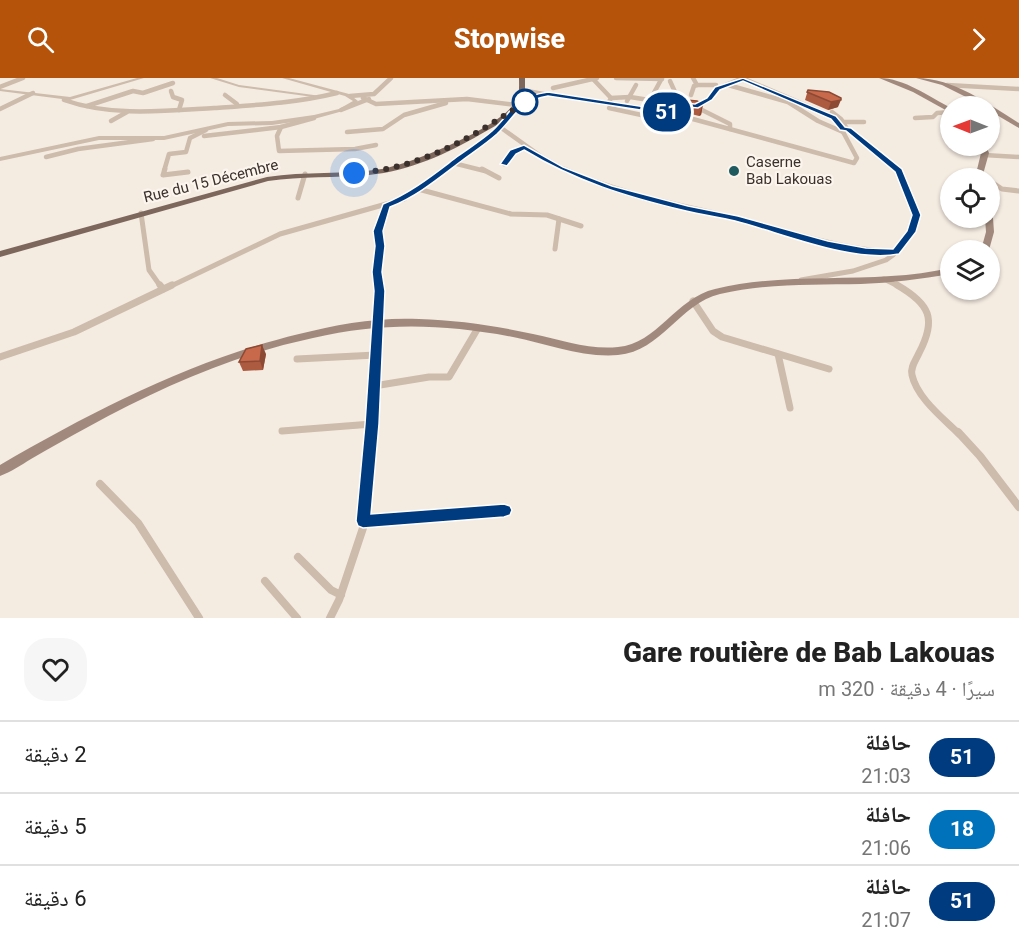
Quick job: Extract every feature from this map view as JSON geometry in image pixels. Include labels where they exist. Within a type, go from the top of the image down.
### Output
[{"type":"main road","points":[[516,105],[534,98],[530,93],[521,94],[522,78]]},
{"type":"main road","points":[[882,78],[915,91],[940,105]]},
{"type":"main road","points":[[921,78],[945,85],[967,96]]},
{"type":"main road","name":"Rue du 15 Décembre","points":[[0,254],[251,183],[305,174],[372,172],[404,165],[462,142],[497,121],[516,105],[521,94]]},
{"type":"main road","points":[[1000,114],[1019,126]]},
{"type":"main road","points":[[0,471],[142,392],[222,359],[284,341],[378,323],[419,322],[478,328],[567,345],[620,351],[647,343],[693,301],[736,288],[801,280],[883,278],[940,273]]},
{"type":"street","points":[[0,82],[9,78]]},
{"type":"street","points":[[0,88],[23,78]]},
{"type":"street","points":[[64,100],[85,97],[142,78]]},
{"type":"street","points":[[212,78],[239,86],[321,97]]},
{"type":"street","points":[[0,357],[74,332],[280,234],[386,206],[404,199],[500,128],[516,105],[474,99],[376,104],[365,99],[284,78]]},
{"type":"street","points":[[46,157],[78,149],[155,138],[281,127],[341,110],[377,94],[391,78]]},
{"type":"street","points":[[553,78],[553,88]]},
{"type":"street","points":[[615,78],[662,78],[644,109]]},
{"type":"street","points":[[693,78],[697,85]]},
{"type":"street","points":[[712,78],[717,86]]},
{"type":"street","points":[[728,85],[742,78],[831,116],[844,130],[899,171],[915,208],[916,220],[911,232],[896,252],[886,260],[867,267],[801,280]]},
{"type":"street","points":[[760,78],[766,85],[833,113],[844,122],[864,122]]},
{"type":"street","points":[[534,98],[548,94],[553,88],[595,79],[610,101]]},
{"type":"street","points":[[670,81],[675,92]]},
{"type":"street","points":[[86,107],[133,91],[141,94],[173,83]]},
{"type":"street","points":[[623,105],[636,85]]},
{"type":"street","points":[[691,95],[694,86],[697,85],[728,85],[788,102],[818,121],[844,130]]},
{"type":"street","points":[[945,85],[1019,89]]},
{"type":"street","points":[[696,107],[710,99],[717,86]]},
{"type":"street","points":[[0,88],[33,93],[86,107],[128,111],[300,102],[337,93]]},
{"type":"street","points":[[171,91],[173,97],[182,100],[179,110]]},
{"type":"street","points":[[0,109],[33,93]]},
{"type":"street","points":[[521,94],[548,94],[610,101],[667,112],[854,163],[857,158],[844,130],[844,122]]},
{"type":"street","points":[[225,95],[231,97],[232,102],[242,104]]},
{"type":"street","points":[[341,110],[355,103],[355,99],[350,96]]},
{"type":"street","points":[[610,101],[630,97],[696,107],[730,124],[730,129]]},
{"type":"street","points":[[534,98],[562,99],[646,116]]},
{"type":"street","points":[[347,132],[383,129],[411,113],[459,99]]},
{"type":"street","points":[[667,112],[674,104]]},
{"type":"street","points":[[111,121],[128,111]]},
{"type":"street","points":[[915,118],[933,117],[940,113]]},
{"type":"street","points":[[188,172],[163,175],[169,154],[186,152],[190,138],[228,124],[272,123],[314,117]]},
{"type":"street","points":[[281,127],[277,136],[279,151],[355,149],[376,146]]},
{"type":"street","points":[[500,128],[524,147],[560,169],[618,190],[688,209],[735,218],[838,247],[896,252]]},
{"type":"street","points":[[0,159],[99,138],[155,138]]},
{"type":"street","points":[[504,164],[513,152],[524,147]]},
{"type":"street","points":[[1000,156],[1019,157]]},
{"type":"street","points":[[453,163],[482,169],[499,178]]},
{"type":"street","points":[[298,198],[305,174]]},
{"type":"street","points":[[1000,188],[1019,191]]},
{"type":"street","points":[[418,189],[517,216],[547,215],[581,226]]},
{"type":"street","points":[[330,618],[353,562],[363,521],[378,323],[377,272],[380,246],[378,231],[386,206]]},
{"type":"street","points":[[141,213],[149,270],[163,289]]},
{"type":"street","points":[[555,249],[559,219]]},
{"type":"street","points":[[883,278],[920,298],[927,308],[930,327],[926,344],[912,369],[912,376],[923,394],[975,450],[1019,507]]},
{"type":"street","points":[[693,301],[713,331],[722,337],[829,369]]},
{"type":"street","points":[[374,386],[429,377],[449,378],[478,328]]},
{"type":"street","points":[[778,354],[790,408]]},
{"type":"street","points":[[297,359],[376,355]]},
{"type":"street","points":[[282,431],[372,424]]},
{"type":"street","points":[[100,484],[138,523],[199,618]]},
{"type":"street","points":[[363,521],[504,510]]},
{"type":"street","points":[[298,557],[331,590],[341,595]]},
{"type":"street","points":[[265,581],[297,618]]},
{"type":"building","points":[[808,90],[829,92],[841,100],[831,102],[807,92]]},
{"type":"building","points":[[674,99],[697,101],[703,104],[702,106]]},
{"type":"building","points":[[262,345],[260,361],[239,362],[246,349]]},
{"type":"bus line","name":"51","points":[[504,164],[513,152],[524,147],[560,169],[609,188],[688,209],[735,218],[838,247],[866,251],[896,252],[911,232],[916,215],[899,171],[848,129],[842,129],[834,118],[822,111],[743,78],[718,88],[710,99],[696,107],[674,104],[667,112],[548,94],[536,96],[516,105],[495,132],[404,199],[386,206],[378,231],[380,246],[377,272],[378,323],[363,521],[504,510]]},
{"type":"place","name":"Caserne Bab Lakouas","points":[[734,171]]},
{"type":"route","points":[[354,173],[393,169],[446,149],[462,142],[525,102]]}]
